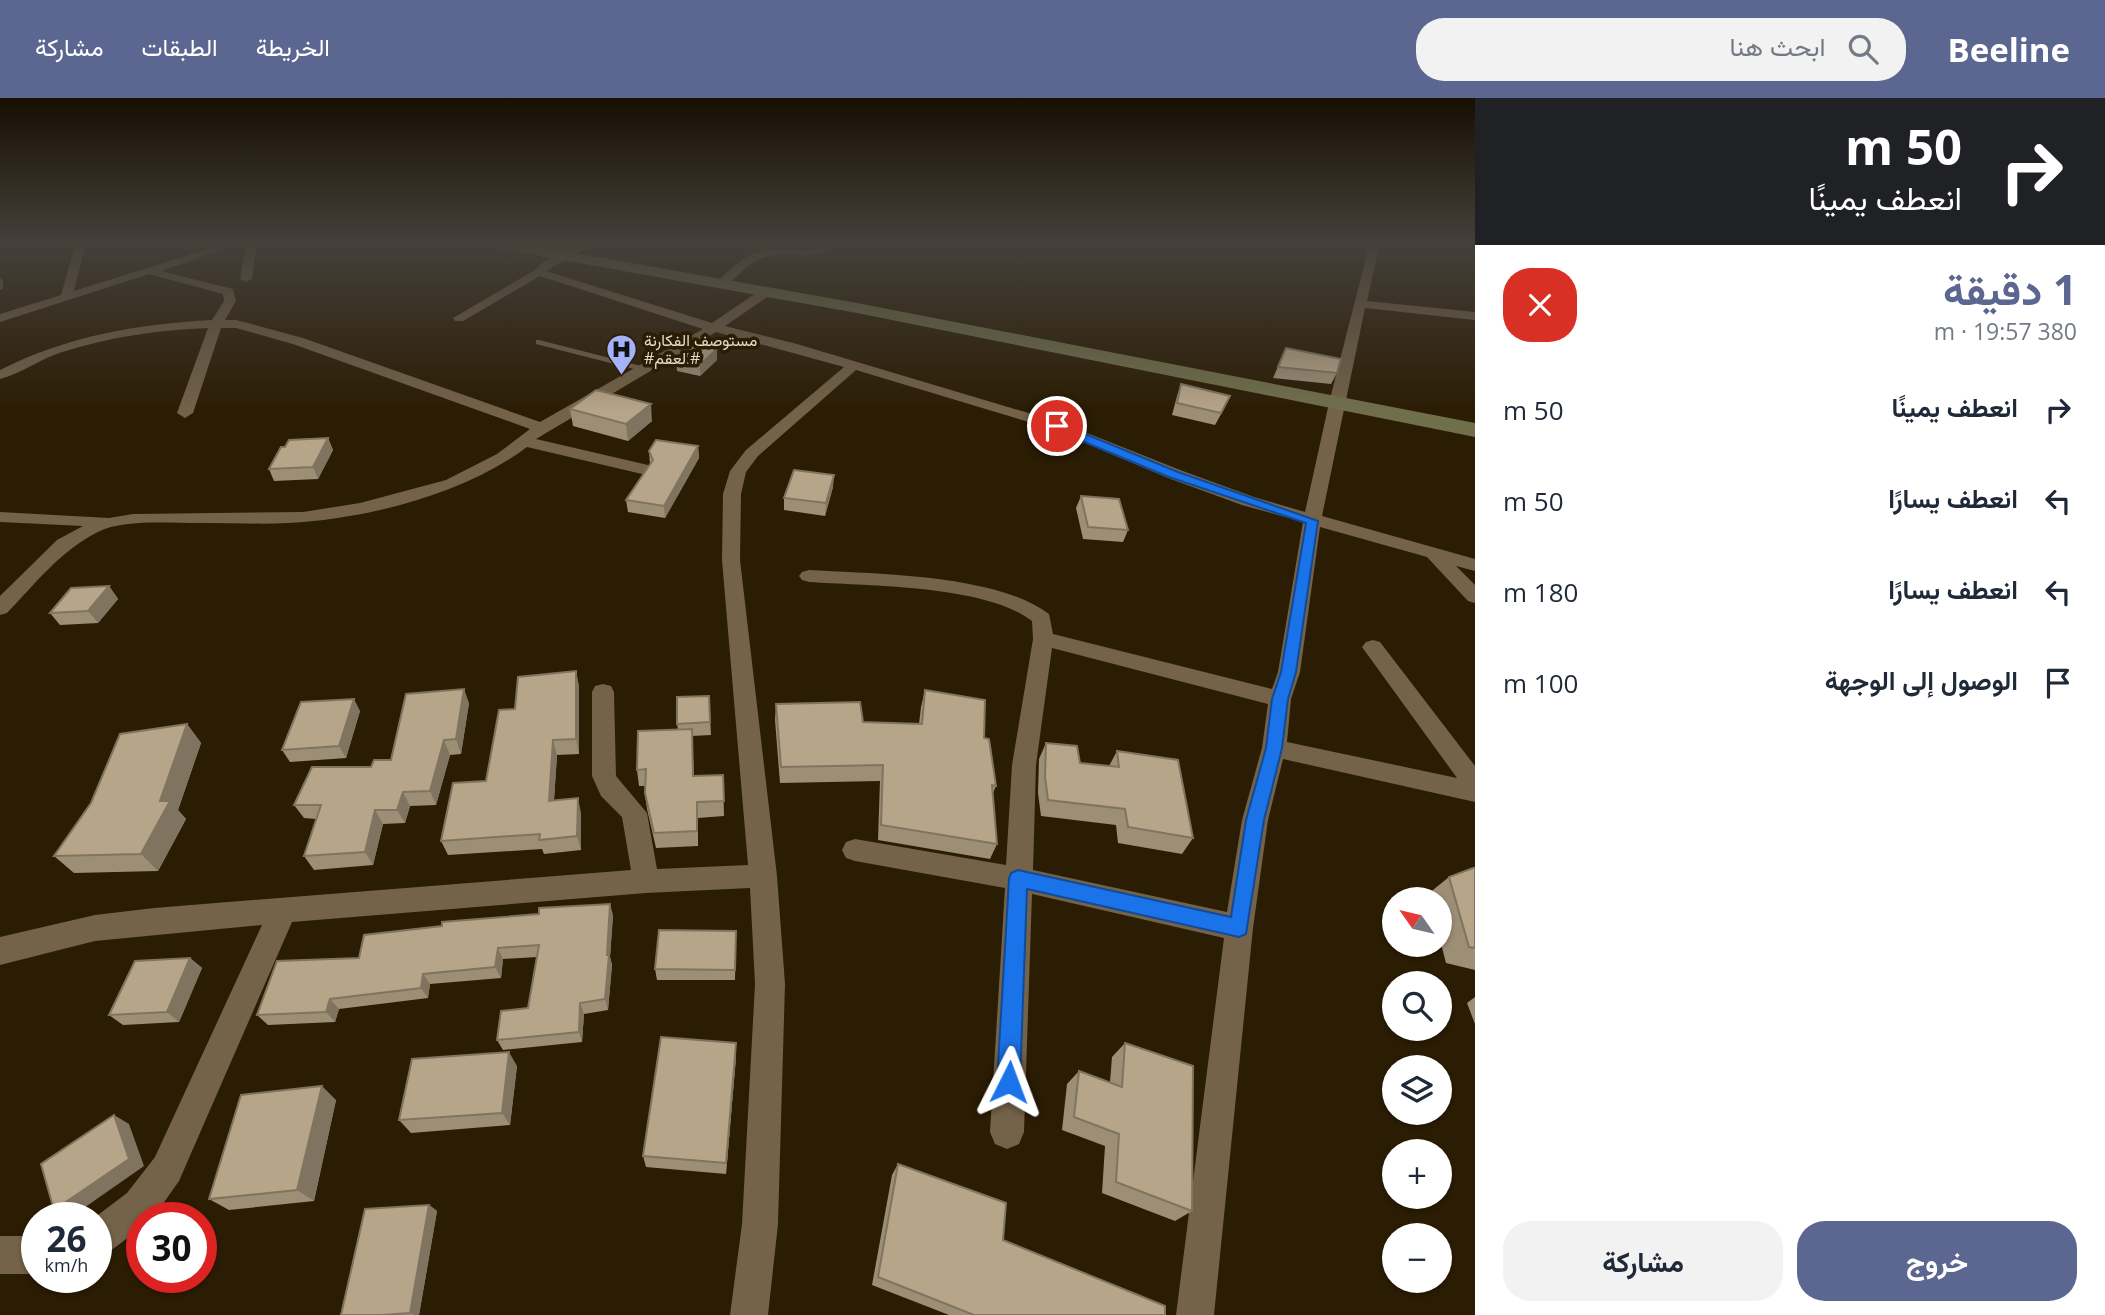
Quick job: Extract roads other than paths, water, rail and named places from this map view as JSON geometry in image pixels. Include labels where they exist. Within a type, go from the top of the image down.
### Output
[{"type":"street","points":[[0,318],[60,299]]},
{"type":"street","points":[[185,413],[216,324],[230,299]]},
{"type":"street","points":[[459,318],[491,299]]},
{"type":"street","points":[[623,299],[714,328],[854,365],[1057,426],[1174,474],[1312,521],[1475,565]]},
{"type":"street","points":[[0,517],[113,521],[303,517],[361,508],[452,484],[527,442],[541,428],[714,328],[756,299]]},
{"type":"street","points":[[801,299],[1475,430]]},
{"type":"street","points":[[1195,1315],[1239,928],[1255,820],[1274,748],[1280,699],[1289,672],[1312,521],[1336,403],[1362,299]]},
{"type":"street","points":[[1361,304],[1475,316]]},
{"type":"street","points":[[0,375],[46,354],[110,334],[236,324],[311,345],[541,428]]},
{"type":"street","points":[[749,1315],[760,1224],[770,984],[763,876],[731,560],[732,494],[738,471],[752,453],[854,365]]},
{"type":"street","points":[[527,442],[642,469]]},
{"type":"street","points":[[0,608],[64,544],[87,530],[113,521]]},
{"type":"street","points":[[1434,554],[1475,597]]},
{"type":"street","points":[[809,576],[919,584],[1018,603],[1030,608],[1042,619],[1042,639],[1024,765],[1007,1132]]},
{"type":"street","points":[[1042,639],[1280,699]]},
{"type":"street","points":[[1373,647],[1475,785]]},
{"type":"street","points":[[603,692],[604,776],[610,789],[634,813],[646,881]]},
{"type":"street","points":[[1274,748],[1475,792]]},
{"type":"street","points":[[855,850],[1018,879],[1239,928]]},
{"type":"street","points":[[0,951],[94,928],[646,881],[763,876]]},
{"type":"street","points":[[112,1227],[141,1206],[167,1169],[282,912]]},
{"type":"street","points":[[0,1255],[21,1255]]},
{"type":"lane","points":[[539,341],[642,369]]},
{"type":"place","name":"مستوصف الفكارنة #العقم#","points":[[621,376]]}]
